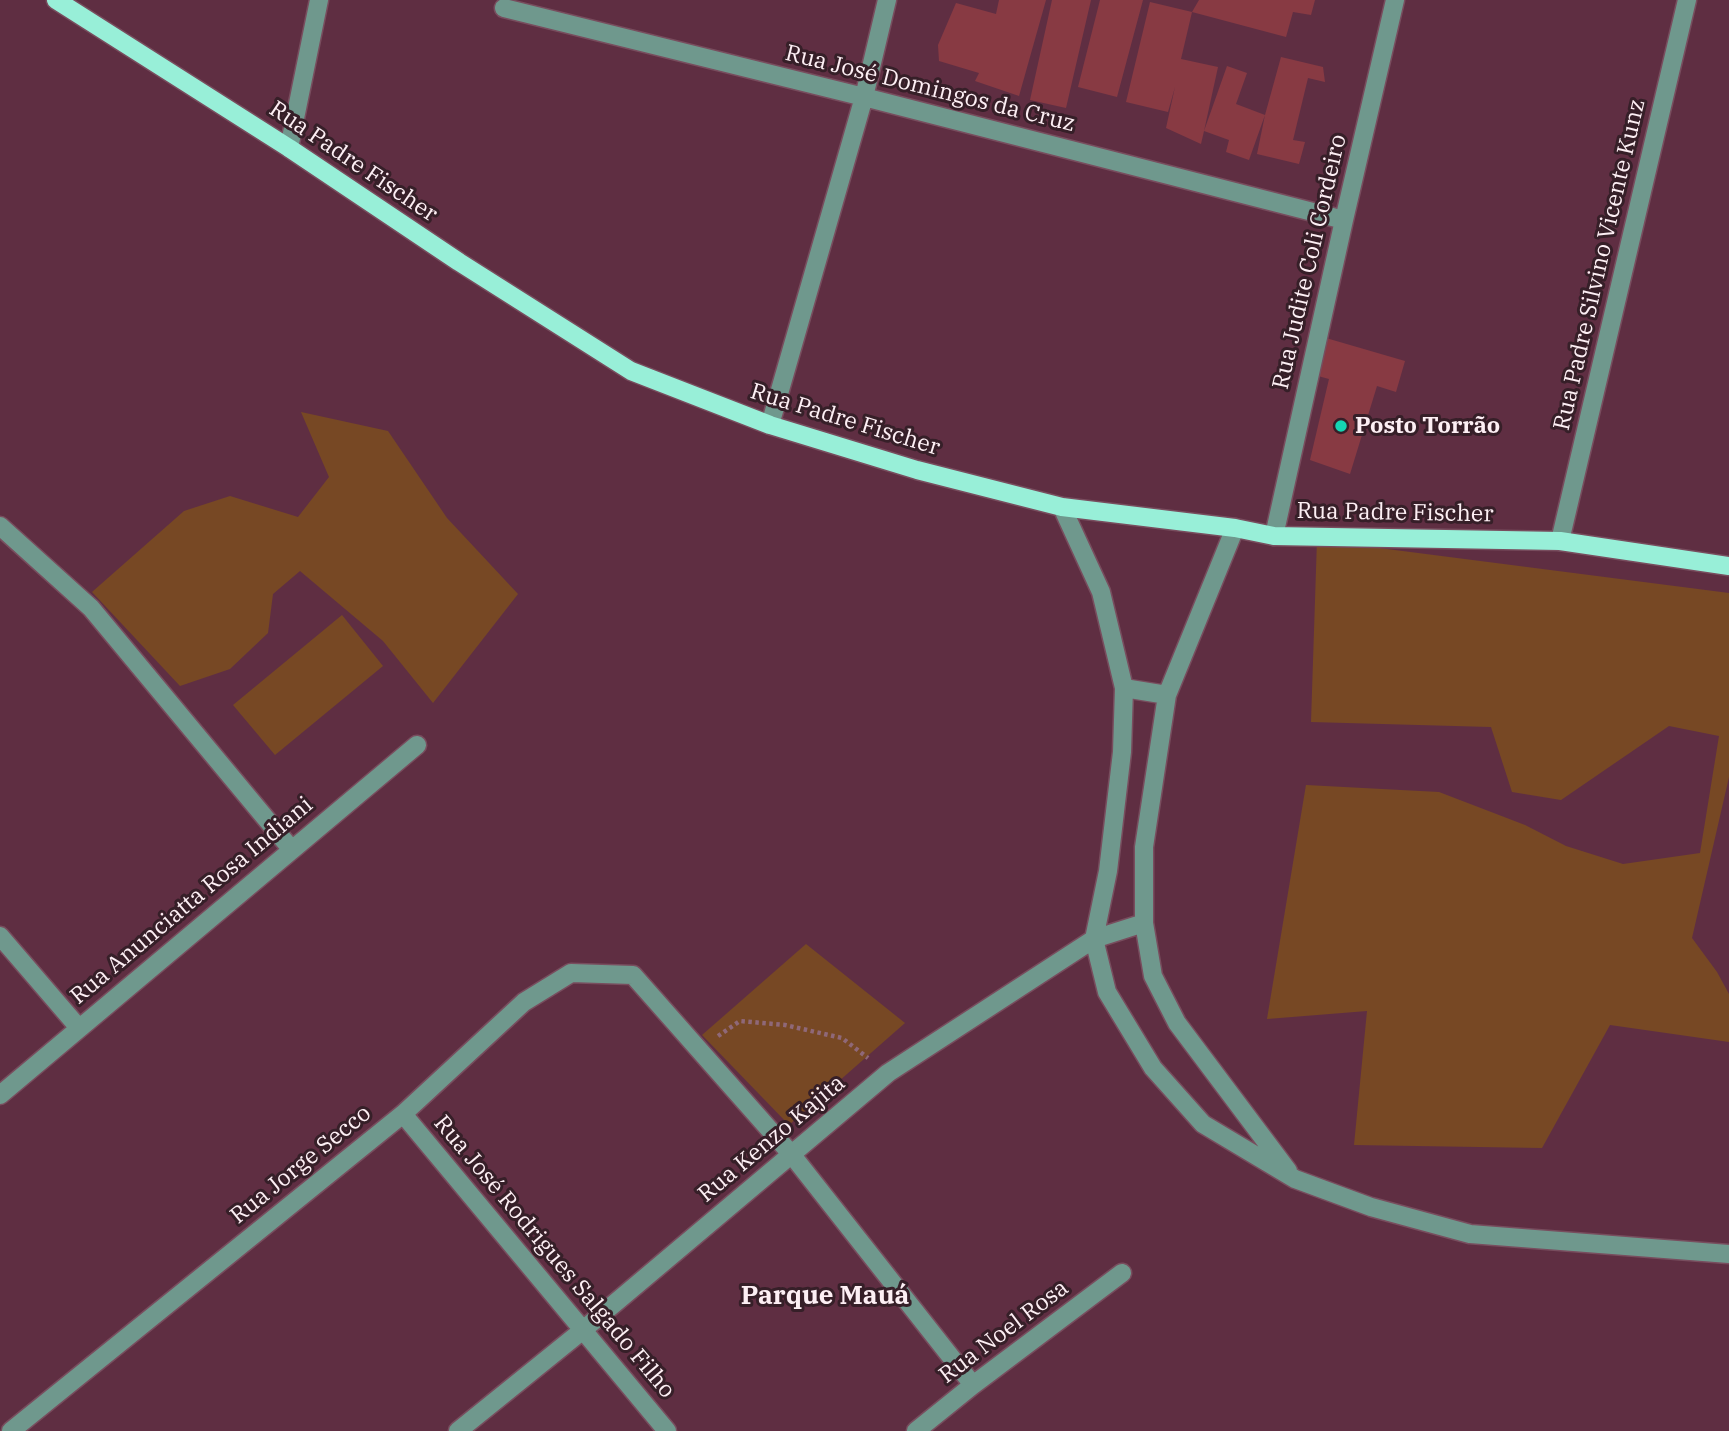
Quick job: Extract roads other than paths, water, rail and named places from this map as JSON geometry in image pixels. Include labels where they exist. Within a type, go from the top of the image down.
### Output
[{"type":"main road","name":"Rua Padre Fischer","points":[[56,0],[631,371],[770,425],[917,470],[1062,507],[1235,528],[1274,536],[1560,541],[1729,566]]},
{"type":"street","points":[[289,148],[319,0]]},
{"type":"street","points":[[770,425],[864,97],[887,0]]},
{"type":"street","name":"Rua Judite Coli Cordeiro","points":[[1274,536],[1395,0]]},
{"type":"street","name":"Rua Padre Silvino Vicente Kunz","points":[[1560,541],[1687,0]]},
{"type":"street","name":"Rua José Domingos da Cruz","points":[[504,8],[1344,220]]},
{"type":"street","points":[[1062,507],[1101,592],[1124,688],[1122,752],[1108,871],[1094,939],[1107,992],[1153,1068],[1203,1124],[1294,1179],[1371,1207],[1470,1234],[1729,1254]]},
{"type":"street","points":[[0,526],[91,608],[292,849]]},
{"type":"street","points":[[1235,528],[1167,695],[1144,847],[1144,923],[1153,976],[1177,1023],[1294,1179]]},
{"type":"street","points":[[1124,688],[1167,695]]},
{"type":"street","name":"Rua Anunciatta Rosa Indiani","points":[[0,1096],[416,744]]},
{"type":"street","name":"Rua Kenzo Kajita","points":[[458,1431],[583,1330],[888,1073],[1094,939],[1144,923]]},
{"type":"street","points":[[0,936],[79,1028]]},
{"type":"street","name":"Rua Jorge Secco","points":[[11,1431],[403,1114],[524,1002],[571,973],[634,975],[792,1155]]},
{"type":"street","name":"Rua José Rodrigues Salgado Filho","points":[[403,1114],[667,1431]]},
{"type":"street","points":[[792,1155],[973,1385]]},
{"type":"street","name":"Rua Noel Rosa","points":[[916,1431],[1122,1273]]},
{"type":"place","name":"Posto Torrão","points":[[1341,426]]},
{"type":"district","name":"Parque Mauá","points":[[825,1296]]}]
